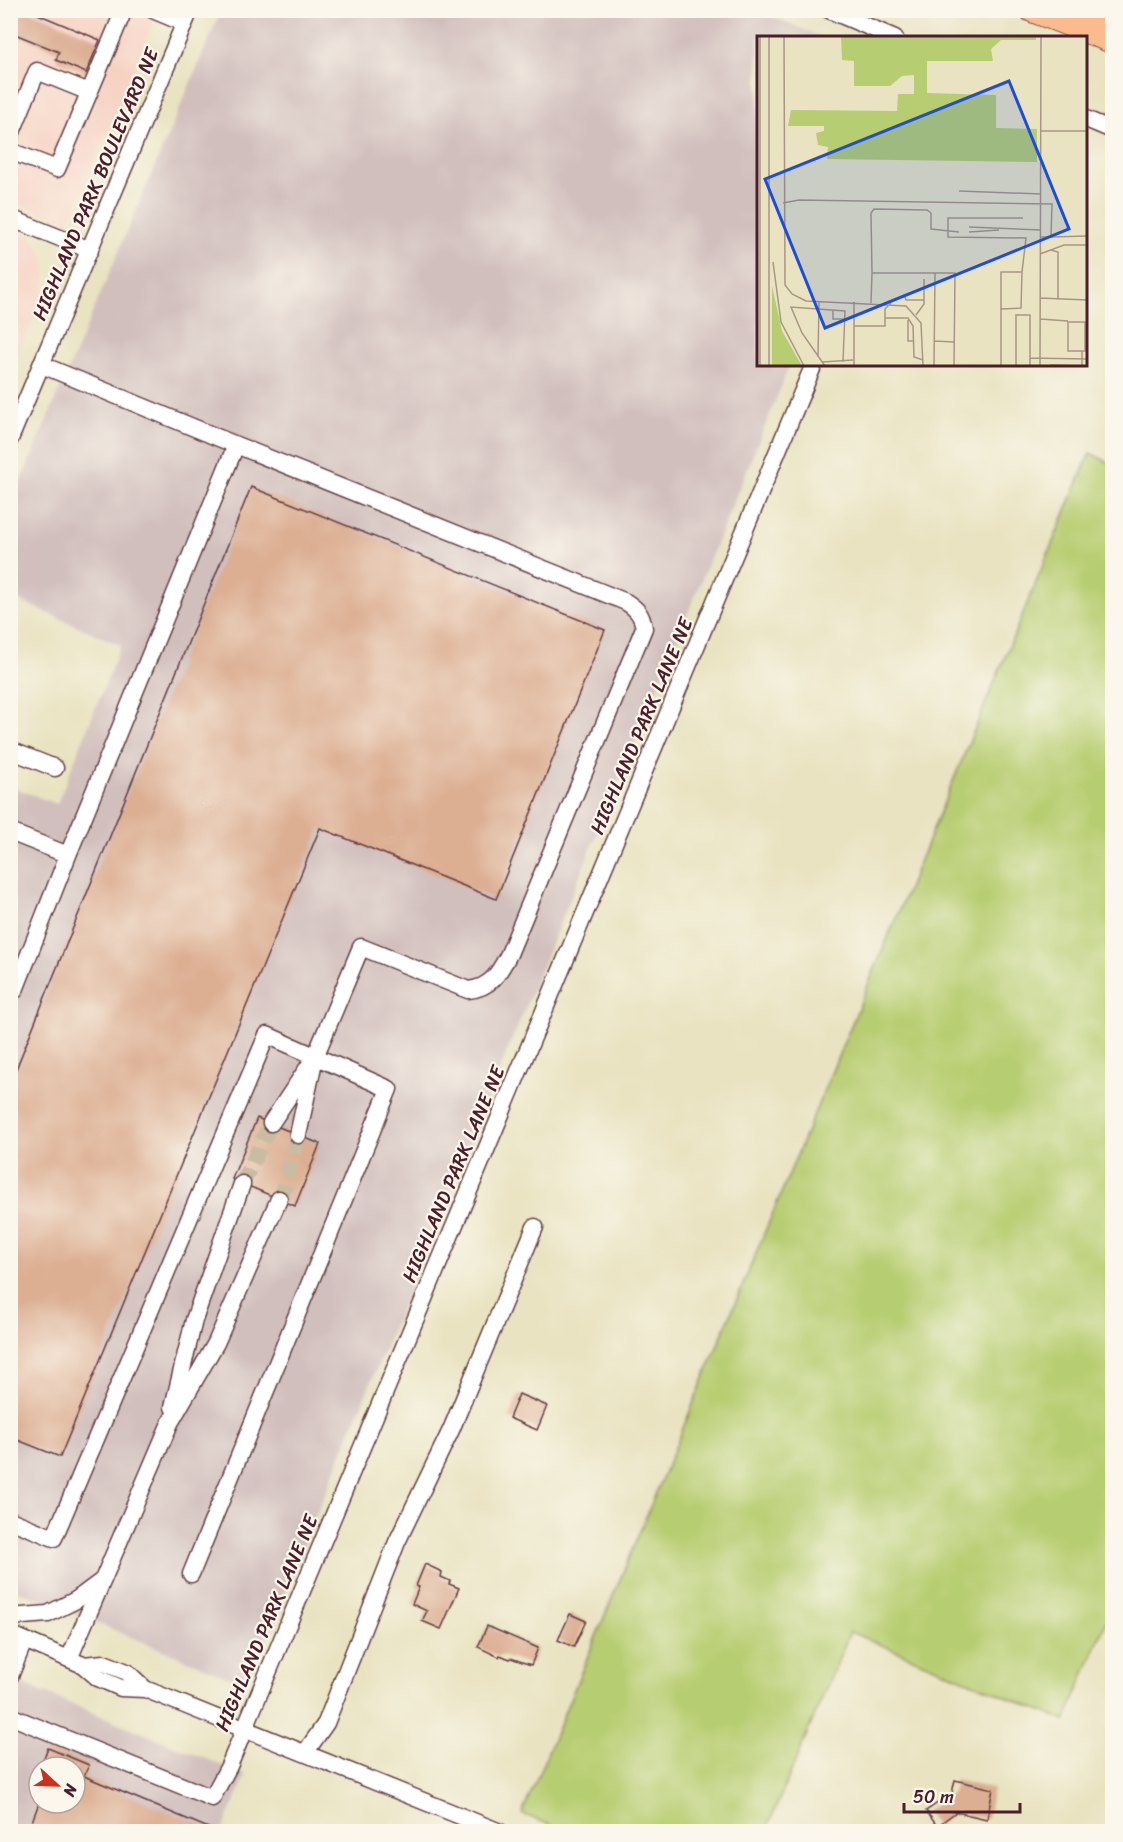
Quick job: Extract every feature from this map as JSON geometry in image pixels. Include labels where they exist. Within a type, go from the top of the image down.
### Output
[{"type":"highway","points":[[1032,10],[1113,41]]},
{"type":"highway","points":[[1083,10],[1113,23]]},
{"type":"street","points":[[10,151],[57,169],[124,10]]},
{"type":"street","points":[[153,10],[187,17]]},
{"type":"street","points":[[829,10],[890,36]]},
{"type":"street","name":"HIGHLAND PARK BOULEVARD NE","points":[[10,440],[187,17]]},
{"type":"street","points":[[10,137],[37,71],[89,92]]},
{"type":"street","points":[[1087,119],[1113,130]]},
{"type":"street","points":[[10,218],[90,250]]},
{"type":"street","points":[[42,365],[626,602],[642,616],[644,628],[501,970],[490,982],[479,989],[468,990],[362,947],[315,1057],[271,1123]]},
{"type":"street","name":"HIGHLAND PARK LANE NE","points":[[10,1716],[212,1798],[245,1728],[813,366]]},
{"type":"street","points":[[10,988],[15,990],[236,445]]},
{"type":"street","points":[[10,750],[55,768]]},
{"type":"street","points":[[10,832],[68,855]]},
{"type":"street","points":[[10,1520],[54,1538],[267,1035],[389,1089],[191,1574]]},
{"type":"street","points":[[298,1135],[315,1057]]},
{"type":"street","points":[[170,1423],[194,1320],[242,1184]]},
{"type":"street","points":[[76,1662],[103,1580],[170,1423],[216,1343],[279,1199]]},
{"type":"street","points":[[305,1753],[326,1723],[397,1542],[450,1430],[536,1227]]},
{"type":"street","points":[[10,1617],[48,1614],[76,1600],[103,1580]]},
{"type":"street","points":[[10,1676],[17,1638],[76,1662],[104,1663],[127,1672],[145,1689],[500,1832]]},
{"type":"shaded area","points":[[756,10],[820,36],[757,36],[757,366],[790,366],[251,1673],[236,1680],[11,1588],[10,786],[57,804],[121,645],[11,597],[11,504],[221,11]]},
{"type":"shaded area","points":[[10,11],[158,11],[68,224],[11,201]]},
{"type":"shaded area","points":[[11,229],[30,237],[37,245],[43,255],[46,274],[41,299],[11,372]]},
{"type":"shaded area","points":[[10,1679],[246,1775],[222,1831],[11,1831]]},
{"type":"green space","points":[[1090,453],[1112,464],[1112,1608],[1065,1721],[850,1632],[766,1831],[566,1831],[522,1814]]},
{"type":"building","points":[[10,10],[28,10],[100,40],[86,73],[56,60],[59,52],[10,32]]},
{"type":"building","points":[[251,487],[605,630],[496,899],[320,828],[60,1457],[10,1437],[10,1073],[14,1074]]},
{"type":"building","points":[[257,1118],[320,1144],[295,1206],[232,1179]]},
{"type":"building","points":[[519,1394],[547,1406],[537,1430],[509,1418]]},
{"type":"building","points":[[425,1564],[442,1572],[441,1577],[450,1581],[449,1584],[459,1588],[441,1629],[422,1621],[427,1611],[412,1604]]},
{"type":"building","points":[[570,1614],[586,1621],[574,1647],[558,1640]]},
{"type":"building","points":[[487,1626],[538,1648],[531,1665],[500,1655],[499,1657],[478,1647]]},
{"type":"building","points":[[48,1748],[65,1755],[45,1755]]},
{"type":"building","points":[[87,1777],[218,1832],[28,1832],[34,1815],[87,1815]]},
{"type":"building","points":[[955,1780],[993,1789],[987,1819],[956,1812],[937,1826],[926,1811],[952,1793]]},
{"type":"tunnel","points":[[242,1184],[271,1123]]},
{"type":"tunnel","points":[[279,1199],[298,1135]]}]
